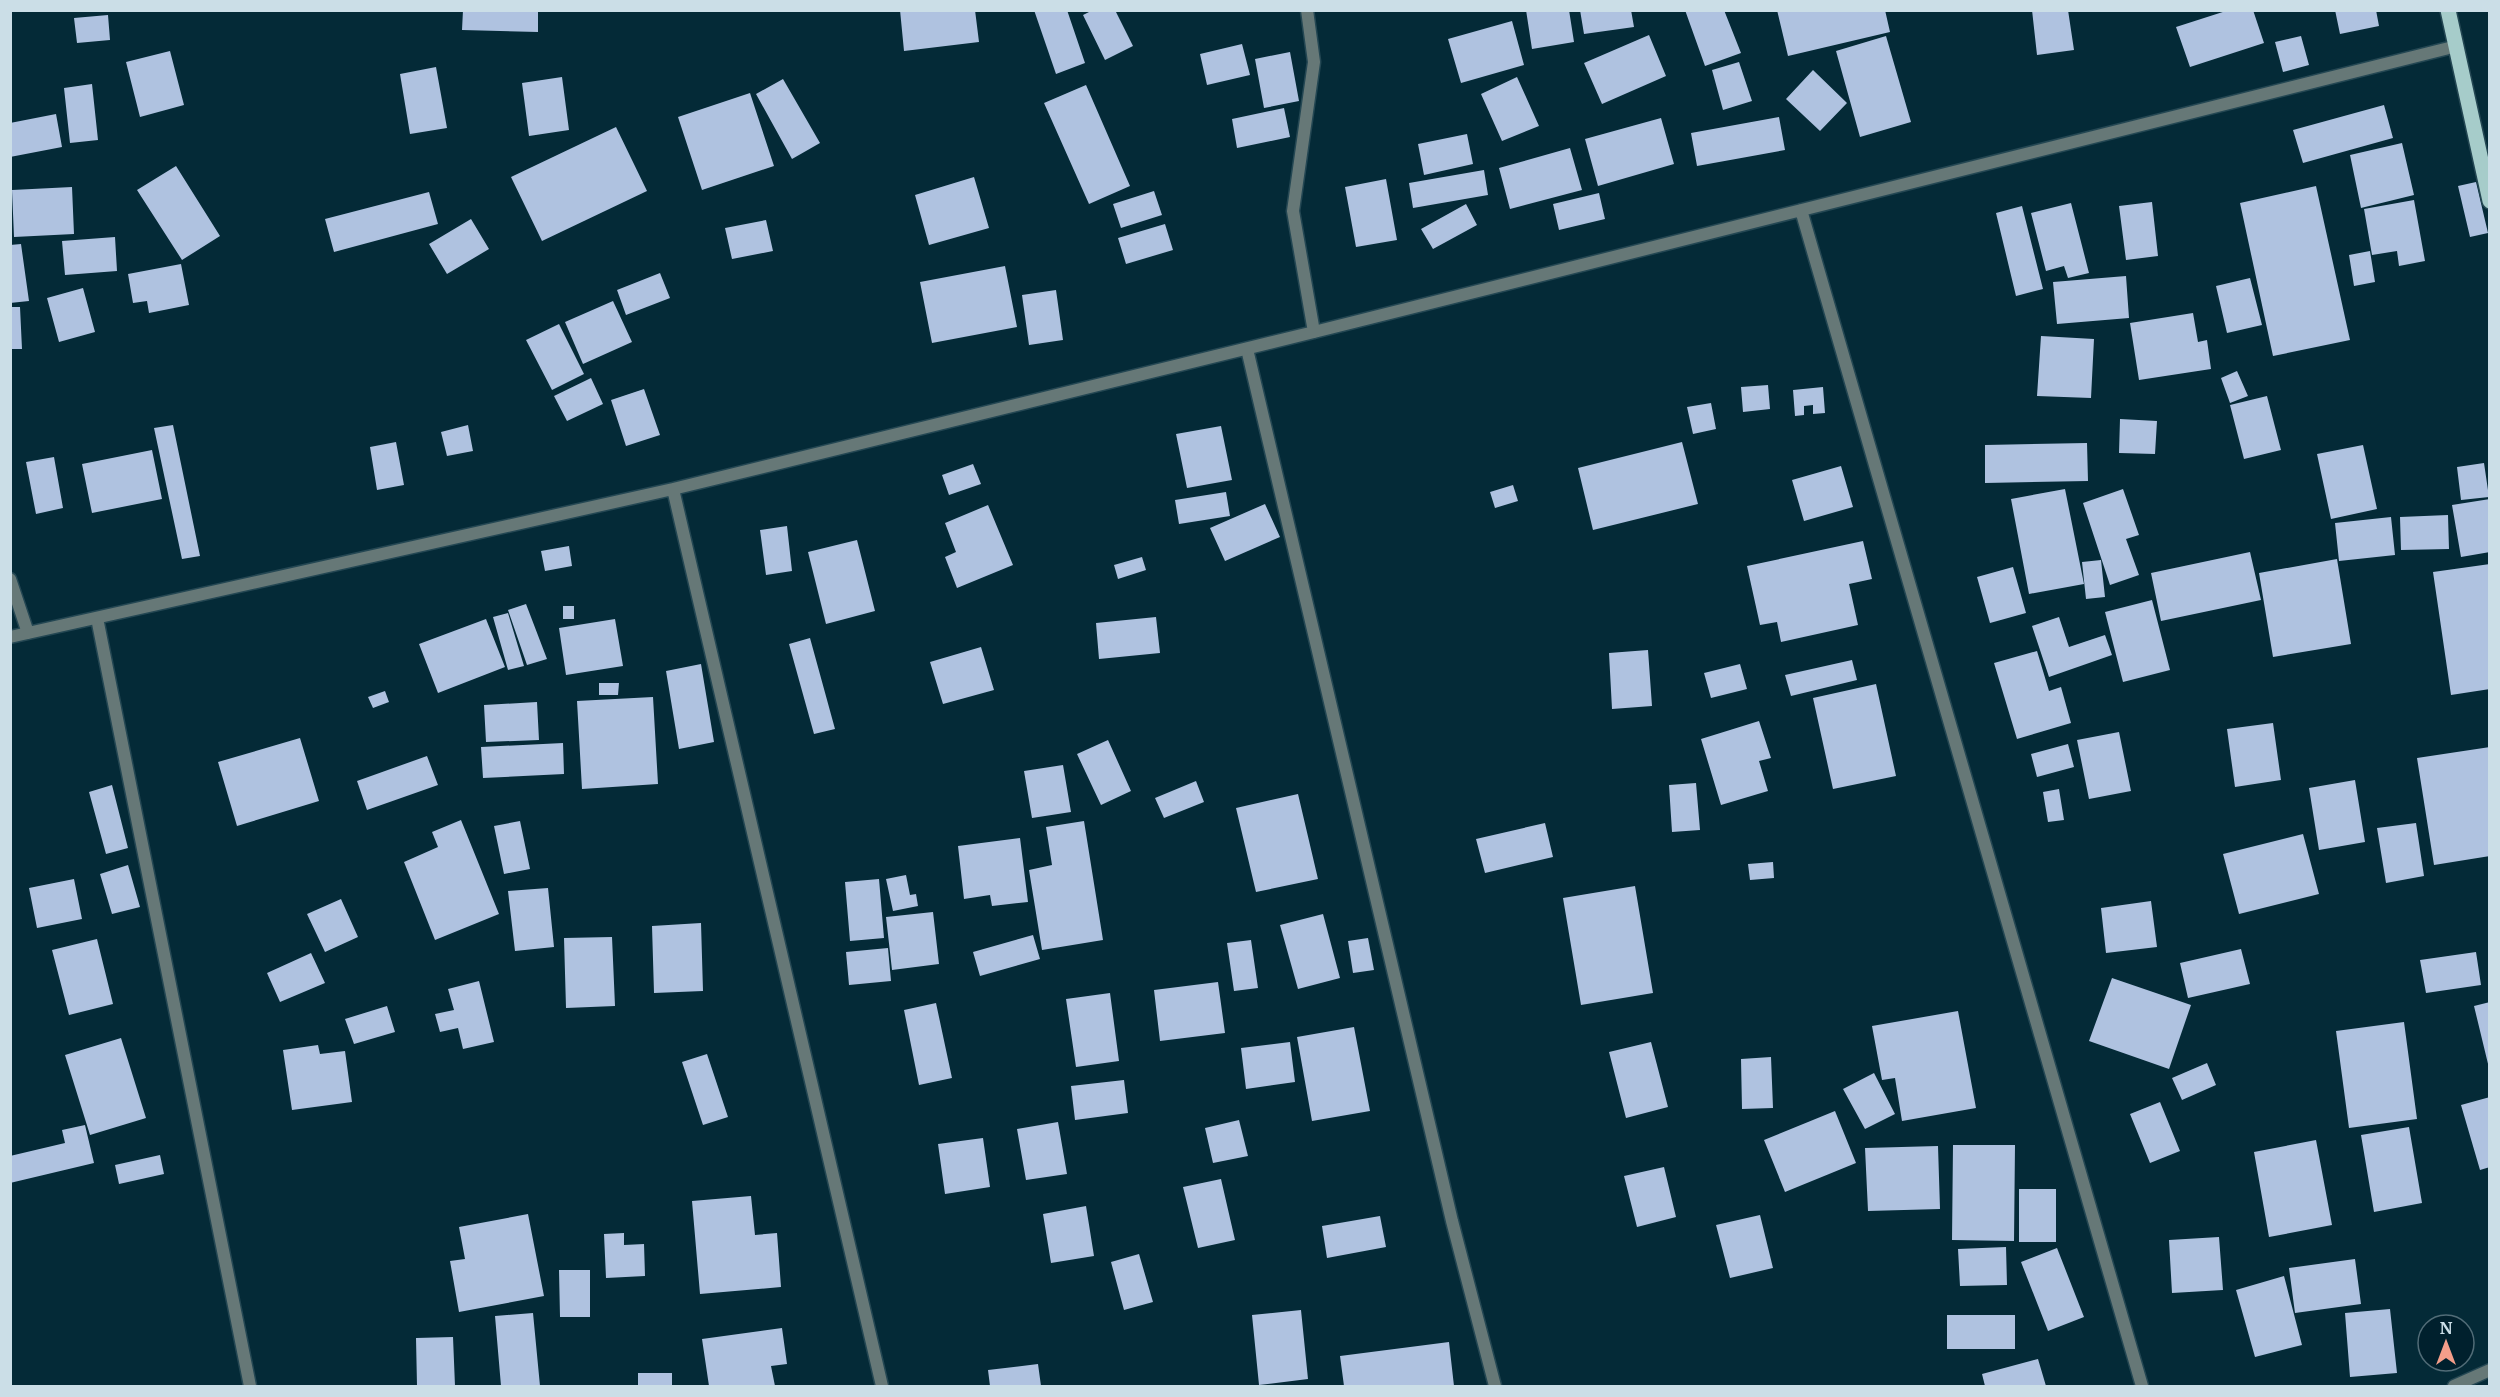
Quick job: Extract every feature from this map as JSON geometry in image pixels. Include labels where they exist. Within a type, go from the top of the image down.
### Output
[{"type":"main road","points":[[2448,10],[2490,201]]},
{"type":"street","points":[[1306,10],[1314,62],[1293,211],[1314,332]]},
{"type":"street","points":[[10,637],[673,489],[1247,349],[2457,46]]},
{"type":"street","points":[[1801,210],[2142,1386]]},
{"type":"street","points":[[1247,349],[1446,1197],[1495,1386]]},
{"type":"street","points":[[673,489],[882,1386]]},
{"type":"street","points":[[10,579],[28,633]]},
{"type":"street","points":[[97,618],[250,1386]]},
{"type":"street","points":[[2454,1386],[2490,1370]]},
{"type":"building","points":[[463,10],[538,10],[538,32],[462,30]]},
{"type":"building","points":[[900,10],[975,10],[979,42],[904,51]]},
{"type":"building","points":[[1034,10],[1067,10],[1085,63],[1056,74]]},
{"type":"building","points":[[1093,10],[1115,10],[1133,46],[1105,60],[1083,15]]},
{"type":"building","points":[[1526,10],[1569,10],[1574,42],[1532,49]]},
{"type":"building","points":[[1580,10],[1631,10],[1634,27],[1584,34]]},
{"type":"building","points":[[1685,10],[1724,10],[1741,53],[1705,66]]},
{"type":"building","points":[[1777,10],[1885,10],[1890,32],[1788,56]]},
{"type":"building","points":[[2032,10],[2068,10],[2074,50],[2037,55]]},
{"type":"building","points":[[2229,10],[2253,10],[2264,43],[2190,67],[2176,27]]},
{"type":"building","points":[[2335,10],[2376,10],[2379,26],[2340,34]]},
{"type":"building","points":[[108,15],[110,40],[77,43],[74,18]]},
{"type":"building","points":[[1512,21],[1524,65],[1461,83],[1448,39]]},
{"type":"building","points":[[1649,35],[1666,76],[1602,104],[1584,63]]},
{"type":"building","points":[[1886,36],[1911,122],[1860,137],[1836,51]]},
{"type":"building","points":[[2301,36],[2309,65],[2283,72],[2275,42]]},
{"type":"building","points":[[1242,44],[1250,75],[1207,85],[1200,54]]},
{"type":"building","points":[[170,51],[184,105],[140,117],[126,62]]},
{"type":"building","points":[[1290,52],[1299,101],[1264,108],[1255,59]]},
{"type":"building","points":[[1739,62],[1752,101],[1723,110],[1712,70]]},
{"type":"building","points":[[436,67],[447,128],[410,134],[400,74]]},
{"type":"building","points":[[1813,70],[1847,103],[1820,131],[1786,99]]},
{"type":"building","points":[[562,77],[569,130],[529,136],[522,83]]},
{"type":"building","points":[[1517,77],[1539,126],[1502,141],[1481,94]]},
{"type":"building","points":[[783,79],[820,143],[792,159],[756,94]]},
{"type":"building","points":[[92,84],[98,140],[70,143],[64,88]]},
{"type":"building","points":[[1086,85],[1130,186],[1089,204],[1044,103]]},
{"type":"building","points":[[750,93],[774,166],[702,190],[678,117]]},
{"type":"building","points":[[2384,105],[2393,138],[2303,163],[2293,130]]},
{"type":"building","points":[[1284,108],[1290,137],[1237,148],[1232,119]]},
{"type":"building","points":[[56,114],[62,147],[10,157],[10,123]]},
{"type":"building","points":[[1779,117],[1785,150],[1697,166],[1691,133]]},
{"type":"building","points":[[1661,118],[1674,164],[1598,186],[1585,139]]},
{"type":"building","points":[[616,127],[647,191],[542,241],[511,177]]},
{"type":"building","points":[[1467,134],[1473,164],[1424,175],[1418,144]]},
{"type":"building","points":[[2402,143],[2414,195],[2361,208],[2350,155]]},
{"type":"building","points":[[1570,148],[1582,190],[1510,209],[1499,168]]},
{"type":"building","points":[[176,166],[220,236],[182,260],[137,190]]},
{"type":"building","points":[[1484,170],[1488,195],[1413,208],[1409,183]]},
{"type":"building","points":[[974,177],[989,228],[929,245],[915,195]]},
{"type":"building","points":[[1386,179],[1397,240],[1356,247],[1345,187]]},
{"type":"building","points":[[2476,182],[2488,233],[2470,237],[2458,186]]},
{"type":"building","points":[[2316,186],[2350,340],[2273,356],[2240,203]]},
{"type":"building","points":[[72,187],[74,234],[14,237],[12,190]]},
{"type":"building","points":[[1154,191],[1162,215],[1121,228],[1113,204]]},
{"type":"building","points":[[429,192],[438,224],[334,252],[325,219]]},
{"type":"building","points":[[1599,193],[1605,219],[1559,230],[1553,204]]},
{"type":"building","points":[[2414,200],[2425,261],[2399,266],[2397,251],[2372,255],[2364,209]]},
{"type":"building","points":[[2152,202],[2158,256],[2126,260],[2119,206]]},
{"type":"building","points":[[2071,203],[2089,273],[2068,278],[2064,266],[2046,271],[2031,213]]},
{"type":"building","points":[[1466,204],[1477,225],[1433,249],[1421,229]]},
{"type":"building","points":[[2022,206],[2043,289],[2016,296],[1996,213]]},
{"type":"building","points":[[471,219],[489,249],[447,274],[429,244]]},
{"type":"building","points":[[766,220],[773,251],[732,259],[725,228]]},
{"type":"building","points":[[1165,224],[1173,250],[1126,264],[1118,238]]},
{"type":"building","points":[[115,237],[117,271],[65,275],[62,241]]},
{"type":"building","points":[[21,244],[29,301],[10,303],[10,245]]},
{"type":"building","points":[[2370,251],[2375,282],[2354,286],[2349,255]]},
{"type":"building","points":[[181,264],[189,305],[149,313],[147,301],[133,303],[128,274]]},
{"type":"building","points":[[1005,266],[1017,327],[932,343],[920,282]]},
{"type":"building","points":[[660,273],[670,298],[626,315],[617,290]]},
{"type":"building","points":[[2126,276],[2129,318],[2057,324],[2053,282]]},
{"type":"building","points":[[2250,278],[2262,325],[2227,333],[2216,286]]},
{"type":"building","points":[[83,288],[95,332],[59,342],[47,298]]},
{"type":"building","points":[[1056,290],[1063,340],[1029,345],[1022,295]]},
{"type":"building","points":[[613,301],[632,342],[583,364],[565,322]]},
{"type":"building","points":[[10,307],[20,307],[22,349],[10,349]]},
{"type":"building","points":[[2193,313],[2198,342],[2207,340],[2211,369],[2139,380],[2130,323]]},
{"type":"building","points":[[559,324],[584,374],[552,390],[526,340]]},
{"type":"building","points":[[2041,336],[2094,339],[2091,398],[2037,396]]},
{"type":"building","points":[[2237,371],[2248,396],[2230,403],[2221,378]]},
{"type":"building","points":[[591,378],[603,404],[567,421],[554,396]]},
{"type":"building","points":[[1768,385],[1770,409],[1743,412],[1741,387]]},
{"type":"building","points":[[1823,387],[1825,413],[1813,414],[1813,405],[1804,406],[1804,415],[1795,416],[1793,390]]},
{"type":"building","points":[[644,389],[660,435],[626,446],[611,400]]},
{"type":"building","points":[[2267,396],[2281,450],[2244,459],[2230,405]]},
{"type":"building","points":[[1711,403],[1716,429],[1693,434],[1687,407]]},
{"type":"building","points":[[2120,419],[2157,421],[2155,454],[2119,453]]},
{"type":"building","points":[[173,425],[200,556],[182,559],[154,428]]},
{"type":"building","points":[[468,425],[473,451],[447,456],[441,432]]},
{"type":"building","points":[[1221,426],[1232,480],[1187,488],[1176,434]]},
{"type":"building","points":[[396,442],[404,485],[377,490],[370,447]]},
{"type":"building","points":[[1682,442],[1698,504],[1593,530],[1578,468]]},
{"type":"building","points":[[2087,443],[2088,481],[1985,483],[1985,445]]},
{"type":"building","points":[[2363,445],[2377,509],[2331,519],[2317,454]]},
{"type":"building","points":[[152,450],[162,499],[92,513],[82,464]]},
{"type":"building","points":[[54,457],[63,508],[36,514],[26,462]]},
{"type":"building","points":[[2484,463],[2489,497],[2461,500],[2457,467]]},
{"type":"building","points":[[973,464],[981,484],[949,495],[942,475]]},
{"type":"building","points":[[1841,466],[1853,507],[1804,521],[1792,480]]},
{"type":"building","points":[[1513,485],[1518,501],[1495,508],[1490,492]]},
{"type":"building","points":[[2065,489],[2084,584],[2029,594],[2011,499]]},
{"type":"building","points":[[2123,489],[2139,535],[2126,539],[2139,575],[2110,585],[2083,503]]},
{"type":"building","points":[[1226,492],[1230,516],[1179,524],[1175,500]]},
{"type":"building","points":[[2490,499],[2490,552],[2461,557],[2452,505]]},
{"type":"building","points":[[1265,504],[1280,537],[1225,561],[1210,528]]},
{"type":"building","points":[[988,505],[1013,565],[957,588],[945,557],[956,552],[945,523]]},
{"type":"building","points":[[2448,515],[2449,549],[2401,550],[2400,517]]},
{"type":"building","points":[[2391,517],[2395,555],[2339,561],[2335,523]]},
{"type":"building","points":[[787,526],[792,571],[766,575],[760,530]]},
{"type":"building","points":[[857,540],[875,611],[826,624],[808,552]]},
{"type":"building","points":[[1863,541],[1872,579],[1849,584],[1858,625],[1781,642],[1777,622],[1760,625],[1747,566]]},
{"type":"building","points":[[569,546],[572,566],[545,571],[541,551]]},
{"type":"building","points":[[2250,552],[2261,600],[2161,621],[2151,573]]},
{"type":"building","points":[[1142,557],[1146,570],[1118,579],[1114,565]]},
{"type":"building","points":[[2337,559],[2351,644],[2273,657],[2259,573]]},
{"type":"building","points":[[2101,560],[2105,597],[2086,599],[2082,562]]},
{"type":"building","points":[[2490,564],[2490,689],[2451,695],[2433,572]]},
{"type":"building","points":[[2013,567],[2026,613],[1990,623],[1977,577]]},
{"type":"building","points":[[2152,600],[2170,670],[2123,682],[2105,612]]},
{"type":"building","points":[[526,604],[547,659],[527,665],[508,610]]},
{"type":"building","points":[[563,606],[574,606],[574,619],[563,619]]},
{"type":"building","points":[[508,613],[524,666],[508,670],[493,617]]},
{"type":"building","points":[[1156,617],[1160,653],[1099,659],[1096,623]]},
{"type":"building","points":[[2059,617],[2069,647],[2105,635],[2112,655],[2049,677],[2032,626]]},
{"type":"building","points":[[486,619],[505,667],[438,693],[419,644]]},
{"type":"building","points":[[615,619],[623,666],[566,675],[559,628]]},
{"type":"building","points":[[810,638],[835,729],[814,734],[789,644]]},
{"type":"building","points":[[981,647],[994,690],[943,704],[930,662]]},
{"type":"building","points":[[1648,650],[1652,706],[1612,709],[1609,653]]},
{"type":"building","points":[[2037,651],[2049,691],[2061,687],[2071,723],[2017,739],[1994,663]]},
{"type":"building","points":[[1852,660],[1857,680],[1791,696],[1785,675]]},
{"type":"building","points":[[701,664],[714,742],[679,749],[666,671]]},
{"type":"building","points":[[1740,664],[1747,689],[1711,698],[1704,673]]},
{"type":"building","points":[[599,683],[619,683],[618,695],[599,695]]},
{"type":"building","points":[[1876,684],[1896,776],[1833,789],[1813,698]]},
{"type":"building","points":[[385,691],[389,702],[373,708],[368,697]]},
{"type":"building","points":[[653,697],[658,784],[582,789],[577,701]]},
{"type":"building","points":[[537,702],[539,740],[486,742],[484,705]]},
{"type":"building","points":[[1759,721],[1771,758],[1759,761],[1768,791],[1721,805],[1701,739]]},
{"type":"building","points":[[2273,723],[2281,780],[2235,787],[2227,729]]},
{"type":"building","points":[[2119,732],[2131,791],[2089,799],[2077,740]]},
{"type":"building","points":[[300,738],[319,801],[237,826],[218,762]]},
{"type":"building","points":[[1108,740],[1131,791],[1101,805],[1077,754]]},
{"type":"building","points":[[563,743],[564,774],[483,778],[481,747]]},
{"type":"building","points":[[2068,744],[2074,767],[2037,777],[2031,754]]},
{"type":"building","points":[[2490,747],[2490,856],[2434,865],[2417,758]]},
{"type":"building","points":[[427,756],[438,785],[367,810],[357,781]]},
{"type":"building","points":[[1063,765],[1071,812],[1032,818],[1024,771]]},
{"type":"building","points":[[2355,780],[2365,842],[2319,850],[2309,788]]},
{"type":"building","points":[[1196,781],[1204,802],[1164,818],[1155,798]]},
{"type":"building","points":[[1696,783],[1700,830],[1672,832],[1669,785]]},
{"type":"building","points":[[112,785],[128,848],[106,854],[89,792]]},
{"type":"building","points":[[2059,789],[2064,820],[2048,822],[2043,792]]},
{"type":"building","points":[[1298,794],[1318,879],[1256,892],[1236,808]]},
{"type":"building","points":[[461,820],[499,914],[435,940],[404,862],[438,847],[432,832]]},
{"type":"building","points":[[520,821],[530,869],[504,874],[494,826]]},
{"type":"building","points":[[1084,821],[1103,940],[1042,950],[1029,870],[1052,865],[1046,827]]},
{"type":"building","points":[[1545,823],[1553,857],[1485,873],[1476,839]]},
{"type":"building","points":[[2416,823],[2424,876],[2386,883],[2377,828]]},
{"type":"building","points":[[2303,834],[2319,894],[2239,914],[2223,854]]},
{"type":"building","points":[[1020,838],[1028,902],[992,906],[990,895],[964,899],[958,846]]},
{"type":"building","points":[[1773,862],[1774,878],[1750,880],[1748,864]]},
{"type":"building","points":[[128,865],[140,907],[112,914],[100,874]]},
{"type":"building","points":[[906,875],[910,895],[916,894],[918,906],[893,911],[886,879]]},
{"type":"building","points":[[74,879],[82,919],[37,928],[29,888]]},
{"type":"building","points":[[879,879],[884,938],[850,941],[845,882]]},
{"type":"building","points":[[1635,886],[1653,993],[1581,1005],[1563,898]]},
{"type":"building","points":[[548,888],[554,947],[515,951],[508,891]]},
{"type":"building","points":[[341,899],[358,937],[325,952],[307,914]]},
{"type":"building","points":[[2151,901],[2157,947],[2106,953],[2101,908]]},
{"type":"building","points":[[933,912],[939,964],[892,970],[886,917]]},
{"type":"building","points":[[1323,914],[1340,978],[1298,989],[1280,925]]},
{"type":"building","points":[[701,923],[703,991],[654,993],[652,926]]},
{"type":"building","points":[[1033,935],[1040,959],[980,976],[973,952]]},
{"type":"building","points":[[612,937],[615,1006],[566,1008],[564,938]]},
{"type":"building","points":[[1368,938],[1374,970],[1353,973],[1348,941]]},
{"type":"building","points":[[97,939],[113,1004],[69,1015],[52,950]]},
{"type":"building","points":[[1251,940],[1258,988],[1234,991],[1227,943]]},
{"type":"building","points":[[888,948],[891,981],[849,985],[846,952]]},
{"type":"building","points":[[2241,949],[2250,984],[2188,998],[2180,963]]},
{"type":"building","points":[[2476,952],[2481,985],[2426,993],[2420,960]]},
{"type":"building","points":[[311,953],[325,983],[280,1002],[267,973]]},
{"type":"building","points":[[2112,978],[2191,1005],[2169,1069],[2089,1041]]},
{"type":"building","points":[[479,981],[494,1042],[463,1049],[458,1028],[440,1032],[435,1014],[454,1010],[448,989]]},
{"type":"building","points":[[1218,982],[1225,1033],[1160,1041],[1154,990]]},
{"type":"building","points":[[1110,993],[1119,1061],[1076,1067],[1066,999]]},
{"type":"building","points":[[2490,1002],[2490,1068],[2489,1068],[2474,1006]]},
{"type":"building","points":[[936,1003],[952,1078],[919,1085],[904,1010]]},
{"type":"building","points":[[387,1006],[395,1032],[354,1044],[345,1019]]},
{"type":"building","points":[[1958,1011],[1976,1108],[1902,1121],[1895,1078],[1882,1080],[1872,1026]]},
{"type":"building","points":[[2404,1022],[2417,1119],[2349,1128],[2336,1031]]},
{"type":"building","points":[[1354,1027],[1370,1111],[1312,1121],[1297,1037]]},
{"type":"building","points":[[121,1038],[146,1118],[90,1135],[65,1055]]},
{"type":"building","points":[[1290,1042],[1295,1082],[1246,1089],[1241,1048]]},
{"type":"building","points":[[1651,1042],[1668,1107],[1626,1118],[1609,1052]]},
{"type":"building","points":[[318,1045],[320,1054],[345,1051],[352,1102],[292,1110],[283,1050]]},
{"type":"building","points":[[707,1054],[728,1117],[703,1125],[682,1062]]},
{"type":"building","points":[[1771,1057],[1773,1108],[1742,1109],[1741,1059]]},
{"type":"building","points":[[2207,1063],[2216,1085],[2182,1100],[2172,1078]]},
{"type":"building","points":[[1874,1073],[1895,1114],[1865,1129],[1843,1089]]},
{"type":"building","points":[[1124,1080],[1128,1113],[1075,1120],[1071,1086]]},
{"type":"building","points":[[2490,1097],[2490,1167],[2480,1170],[2461,1105]]},
{"type":"building","points":[[2160,1102],[2180,1151],[2150,1163],[2130,1114]]},
{"type":"building","points":[[1835,1111],[1856,1163],[1785,1192],[1764,1140]]},
{"type":"building","points":[[1239,1120],[1248,1156],[1213,1163],[1205,1128]]},
{"type":"building","points":[[1058,1122],[1067,1174],[1026,1180],[1017,1129]]},
{"type":"building","points":[[85,1125],[94,1163],[10,1183],[10,1156],[65,1143],[62,1130]]},
{"type":"building","points":[[2409,1127],[2422,1203],[2374,1212],[2361,1135]]},
{"type":"building","points":[[983,1138],[990,1187],[945,1194],[938,1144]]},
{"type":"building","points":[[2316,1140],[2332,1225],[2269,1237],[2254,1152]]},
{"type":"building","points":[[1953,1145],[2015,1145],[2014,1241],[1952,1240]]},
{"type":"building","points":[[1938,1146],[1940,1209],[1868,1211],[1865,1148]]},
{"type":"building","points":[[160,1155],[164,1174],[119,1184],[115,1165]]},
{"type":"building","points":[[1664,1167],[1676,1217],[1637,1227],[1624,1176]]},
{"type":"building","points":[[1221,1179],[1235,1240],[1198,1248],[1183,1187]]},
{"type":"building","points":[[2019,1189],[2056,1189],[2056,1242],[2019,1242]]},
{"type":"building","points":[[751,1196],[755,1235],[777,1233],[781,1287],[700,1294],[692,1201]]},
{"type":"building","points":[[1086,1206],[1094,1256],[1051,1263],[1043,1214]]},
{"type":"building","points":[[528,1214],[544,1296],[459,1312],[450,1261],[465,1259],[459,1227]]},
{"type":"building","points":[[1760,1215],[1773,1268],[1730,1278],[1716,1225]]},
{"type":"building","points":[[1380,1216],[1386,1247],[1327,1258],[1322,1226]]},
{"type":"building","points":[[624,1233],[624,1245],[644,1244],[645,1276],[606,1278],[604,1234]]},
{"type":"building","points":[[2219,1237],[2223,1290],[2172,1293],[2169,1240]]},
{"type":"building","points":[[2006,1247],[2007,1285],[1960,1286],[1958,1249]]},
{"type":"building","points":[[2057,1248],[2084,1317],[2048,1331],[2021,1262]]},
{"type":"building","points":[[1139,1254],[1153,1302],[1124,1310],[1111,1262]]},
{"type":"building","points":[[2355,1259],[2361,1304],[2295,1313],[2289,1268]]},
{"type":"building","points":[[559,1270],[590,1270],[590,1317],[560,1317]]},
{"type":"building","points":[[2284,1276],[2302,1345],[2255,1357],[2236,1290]]},
{"type":"building","points":[[2390,1309],[2397,1373],[2350,1377],[2345,1313]]},
{"type":"building","points":[[1301,1310],[1308,1379],[1259,1385],[1252,1315]]},
{"type":"building","points":[[533,1313],[540,1386],[501,1386],[495,1316]]},
{"type":"building","points":[[1947,1315],[2015,1315],[2015,1349],[1947,1349]]},
{"type":"building","points":[[782,1328],[787,1364],[771,1366],[775,1386],[709,1386],[702,1339]]},
{"type":"building","points":[[453,1337],[455,1386],[417,1386],[416,1338]]},
{"type":"building","points":[[1449,1342],[1454,1386],[1344,1386],[1340,1356]]},
{"type":"building","points":[[2038,1359],[2046,1386],[1985,1386],[1982,1374]]},
{"type":"building","points":[[1038,1364],[1041,1386],[990,1386],[988,1370]]},
{"type":"building","points":[[638,1373],[672,1373],[672,1386],[638,1386]]}]
